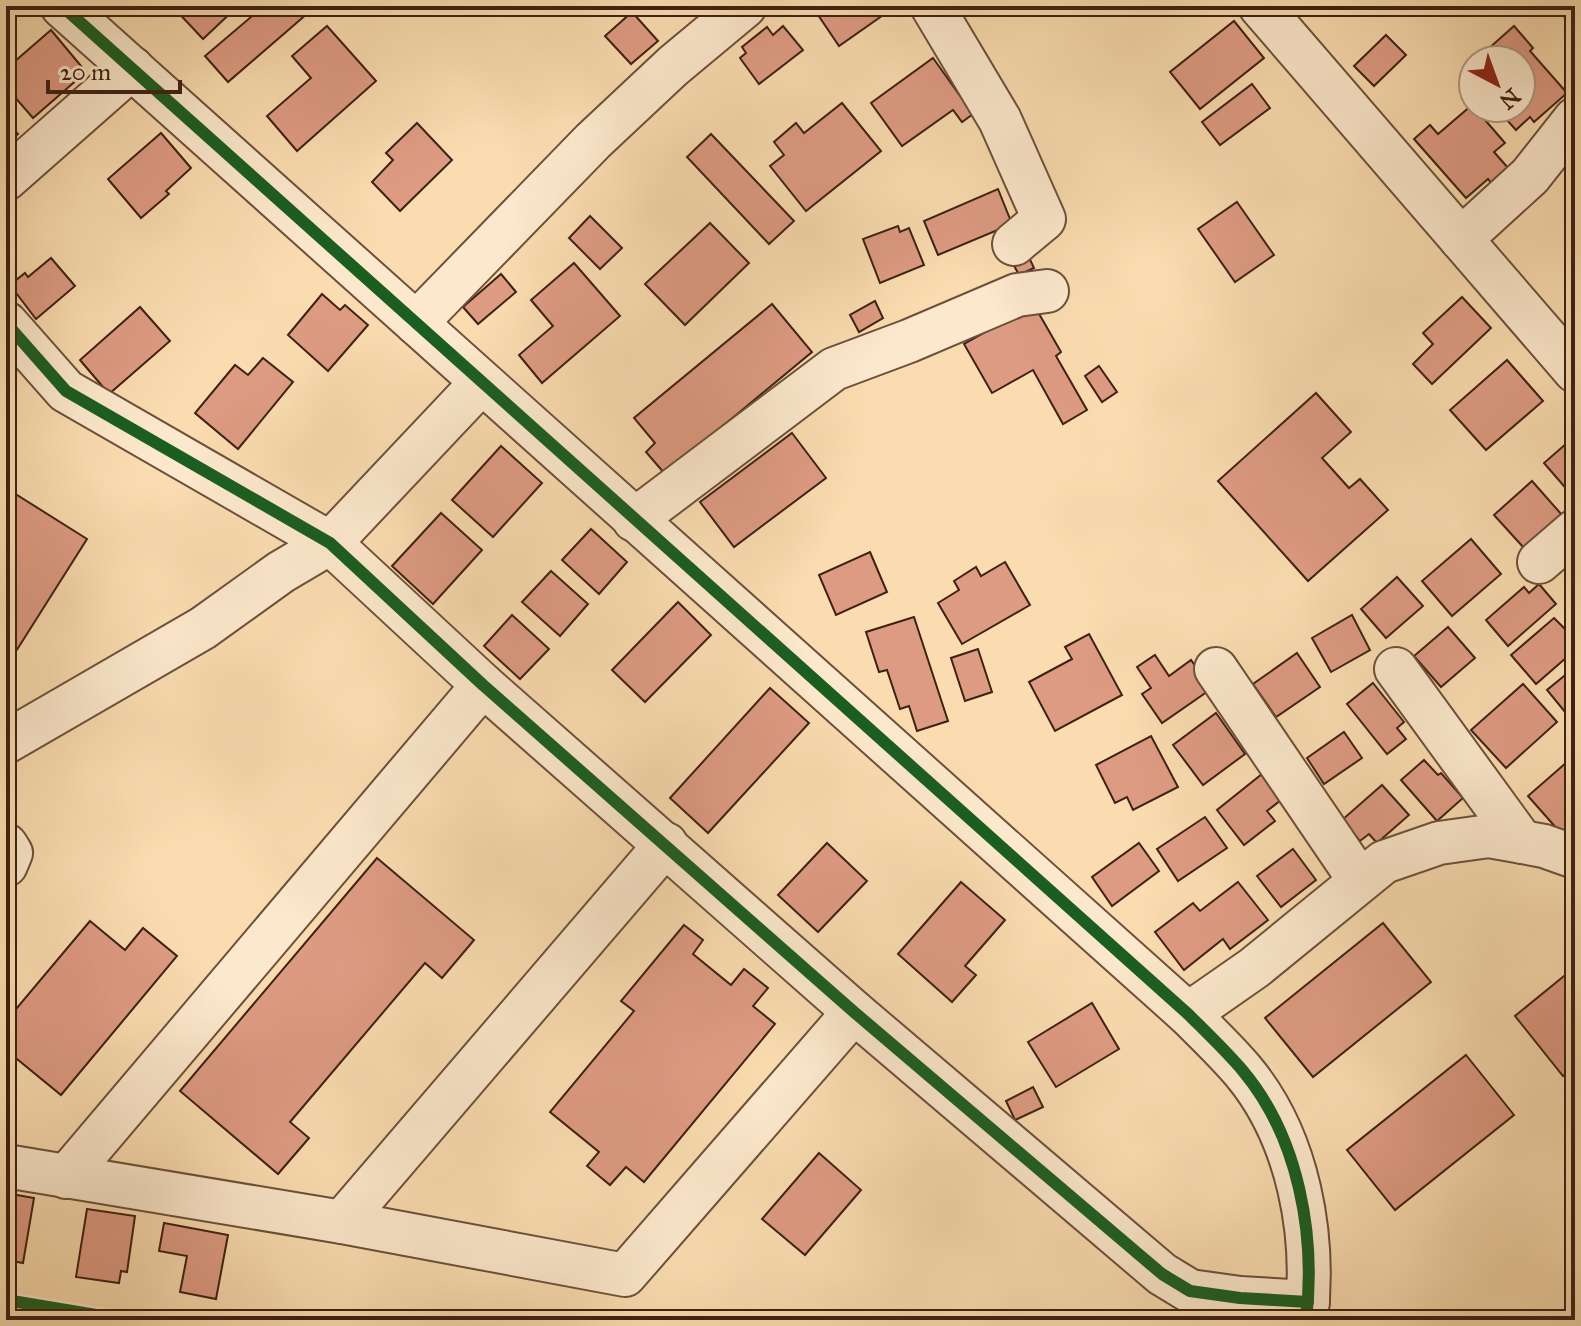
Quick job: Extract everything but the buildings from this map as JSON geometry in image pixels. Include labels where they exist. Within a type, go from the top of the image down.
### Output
[{"type":"street","points":[[6,323],[66,391],[330,543],[483,685],[854,1012],[1162,1274],[1190,1291],[1307,1311],[1307,1237],[1298,1181],[1277,1124],[1245,1073],[1188,1014],[62,6]]},
{"type":"street","points":[[416,323],[593,141],[673,66],[745,6]]},
{"type":"street","points":[[932,6],[1000,120],[1044,219],[1014,244]]},
{"type":"street","points":[[1260,6],[1575,371]]},
{"type":"street","points":[[6,179],[132,68]]},
{"type":"street","points":[[1461,239],[1530,176],[1575,119]]},
{"type":"street","points":[[634,520],[834,369],[1017,295],[1047,291]]},
{"type":"street","points":[[6,742],[203,628],[281,572],[330,543],[481,383]]},
{"type":"street","points":[[1539,562],[1575,531]]},
{"type":"street","points":[[1216,669],[1360,881]]},
{"type":"street","points":[[1396,669],[1522,842]]},
{"type":"street","points":[[66,1177],[483,685]]},
{"type":"street","points":[[1188,1014],[1254,968],[1384,862],[1439,843],[1489,836],[1575,857]]},
{"type":"street","points":[[342,1222],[666,844]]},
{"type":"street","points":[[6,845],[11,853],[6,865]]},
{"type":"street","points":[[6,1166],[342,1222],[625,1275],[854,1012]]},
{"type":"cycle path","points":[[62,6],[1188,1014],[1230,1056],[1262,1097],[1290,1157],[1305,1222],[1308,1255],[1306,1320]]},
{"type":"cycle path","points":[[6,323],[66,391],[330,543],[483,685],[854,1012],[1162,1274],[1190,1291],[1308,1302]]},
{"type":"cycle path","points":[[6,1300],[126,1320]]}]
